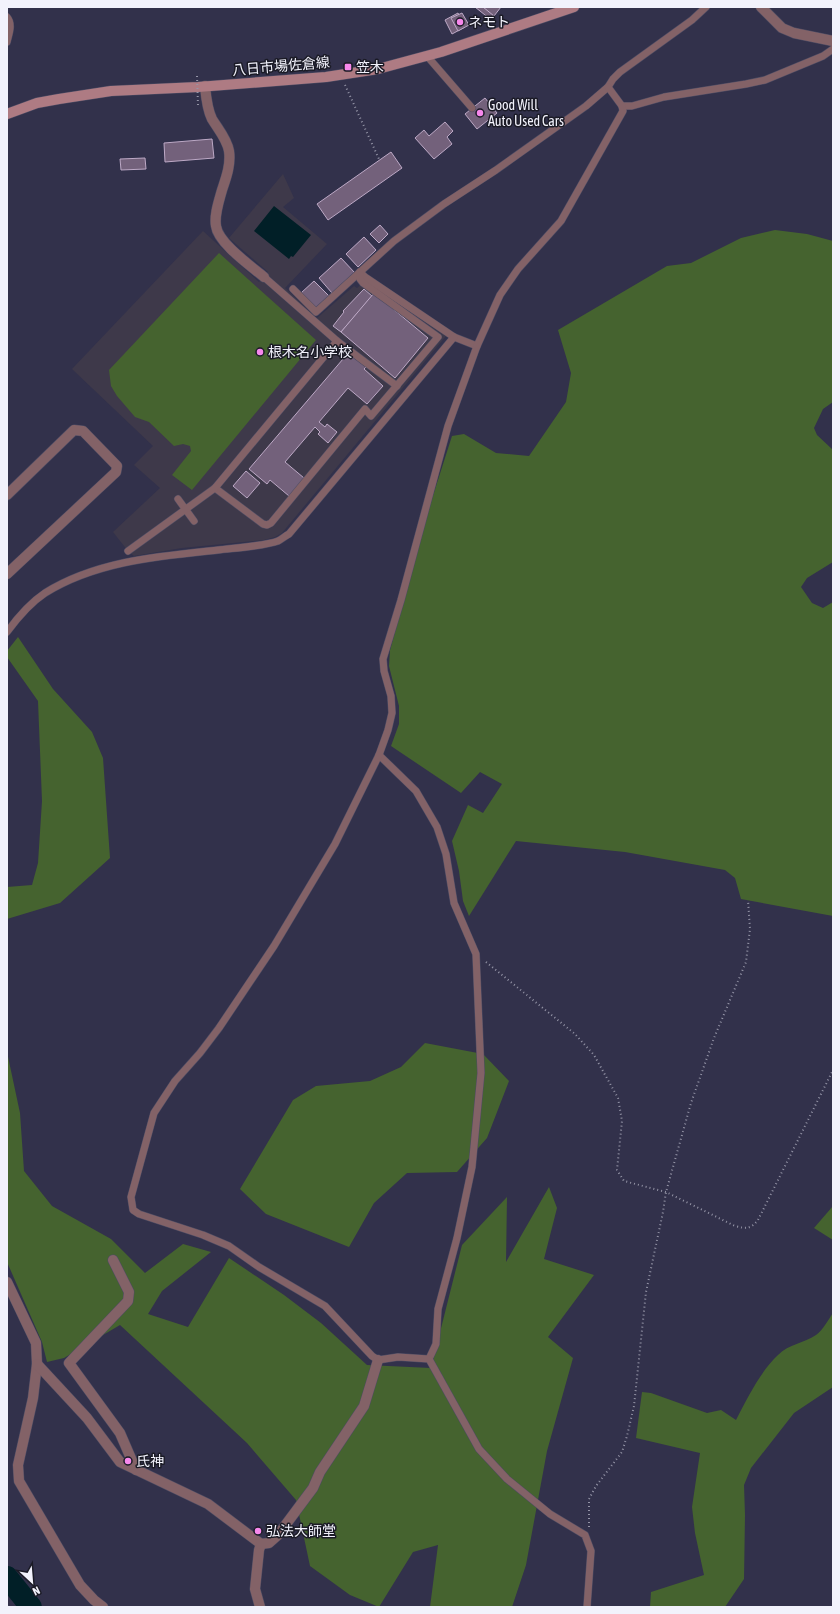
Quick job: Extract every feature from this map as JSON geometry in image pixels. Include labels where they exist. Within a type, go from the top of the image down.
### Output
[{"type":"main road","name":"八日市場佐倉線","points":[[7,114],[37,103],[78,95],[111,91],[326,77],[378,69],[427,56],[497,34],[574,7]]},
{"type":"street","points":[[761,7],[782,28],[794,33],[833,41]]},
{"type":"street","points":[[202,86],[212,117],[224,138],[229,151],[228,171],[216,216],[217,230],[225,242],[264,277]]},
{"type":"street","points":[[7,495],[74,430],[83,431],[117,466],[116,472],[7,574]]},
{"type":"street","points":[[113,1260],[129,1292],[128,1301],[70,1363],[120,1433],[136,1470]]},
{"type":"street","points":[[7,1282],[36,1343],[37,1364],[33,1398],[18,1465],[19,1481],[80,1585],[103,1607]]},
{"type":"street","points":[[37,1364],[87,1418],[120,1462],[208,1504],[261,1544],[269,1543],[278,1535],[313,1488],[320,1472],[364,1406],[378,1360]]},
{"type":"street","points":[[260,1607],[255,1589],[261,1544]]},
{"type":"lane","points":[[293,289],[316,312],[394,241],[417,223],[528,148],[586,106],[608,88],[613,79],[620,72],[692,20],[706,7]]},
{"type":"lane","points":[[7,17],[11,28],[7,42]]},
{"type":"lane","points":[[622,106],[632,106],[664,97],[765,80],[823,56],[833,49]]},
{"type":"lane","points":[[427,56],[472,108]]},
{"type":"lane","points":[[429,1359],[398,1357],[378,1360],[372,1356],[325,1306],[259,1267],[229,1246],[203,1235],[139,1214],[133,1210],[131,1197],[154,1113],[174,1081],[219,1028],[274,946],[334,844],[379,755],[388,730],[392,713],[391,696],[384,671],[383,660],[448,426],[477,346],[500,296],[518,269],[561,221],[623,111],[622,106],[608,88]]},
{"type":"lane","points":[[360,272],[365,277],[454,337],[477,346]]},
{"type":"lane","points":[[215,488],[263,524],[267,525],[271,523],[365,409],[372,416],[438,336],[363,283],[360,279],[360,272]]},
{"type":"lane","points":[[264,277],[337,341],[397,386]]},
{"type":"lane","points":[[7,632],[23,611],[44,593],[67,581],[136,560],[168,554],[243,547],[278,540],[288,534],[454,337]]},
{"type":"lane","points":[[128,551],[215,488],[337,341]]},
{"type":"lane","points":[[178,499],[194,521]]},
{"type":"lane","points":[[379,755],[416,790],[437,827],[446,854],[454,903],[476,954],[481,1073],[472,1167],[457,1238],[438,1309],[436,1344],[429,1359]]},
{"type":"lane","points":[[429,1359],[479,1449],[513,1484],[550,1514],[585,1535],[591,1551],[587,1607]]},
{"type":"path","points":[[197,76],[202,86],[198,105]]},
{"type":"path","points":[[345,85],[379,159]]},
{"type":"path","points":[[585,1535],[590,1526],[589,1499],[596,1486],[622,1452],[631,1421],[634,1406],[646,1292],[666,1192],[692,1103],[714,1038],[746,962],[750,929],[748,900]]},
{"type":"path","points":[[476,954],[575,1034],[594,1055],[618,1098],[622,1121],[617,1170],[624,1180],[666,1192],[735,1226],[750,1228],[754,1226],[758,1220],[833,1070]]},
{"type":"shaded area","name":"根木名小学校","points":[[283,174],[294,198],[283,207],[327,244],[285,288],[317,318],[354,286],[357,288],[365,281],[446,336],[282,533],[264,540],[182,548],[134,556],[128,551],[113,532],[160,488],[134,465],[153,446],[72,369],[203,231],[259,282],[268,272],[229,238]]},
{"type":"green space","points":[[775,230],[807,234],[833,241],[833,402],[823,409],[814,428],[817,435],[833,450],[833,562],[807,578],[801,587],[812,603],[823,608],[833,602],[833,916],[741,899],[735,878],[725,870],[625,852],[516,841],[469,916],[463,901],[459,871],[452,841],[468,805],[483,813],[502,784],[480,772],[461,793],[391,746],[399,724],[399,706],[389,666],[390,650],[429,508],[452,436],[464,434],[496,453],[529,456],[566,402],[571,373],[558,330],[667,266],[691,263],[741,238]]},
{"type":"green space","points":[[219,253],[316,340],[192,490],[172,475],[191,451],[190,446],[183,444],[174,446],[149,422],[135,417],[117,396],[111,386],[109,370]]},
{"type":"green space","points":[[18,637],[53,689],[92,732],[103,758],[110,858],[60,903],[7,919],[7,887],[32,885],[38,863],[42,801],[38,701],[7,657],[7,651]]},
{"type":"green space","points":[[425,1043],[483,1054],[509,1081],[487,1138],[457,1172],[407,1173],[374,1203],[349,1247],[266,1214],[240,1189],[293,1100],[316,1086],[370,1081],[401,1067]]},
{"type":"green space","points":[[7,1052],[20,1113],[24,1171],[52,1206],[111,1239],[145,1273],[183,1244],[211,1252],[162,1291],[148,1314],[188,1327],[229,1258],[284,1295],[321,1323],[367,1365],[431,1368],[462,1245],[507,1197],[506,1262],[549,1187],[557,1208],[544,1259],[594,1275],[548,1337],[573,1358],[547,1451],[526,1565],[512,1607],[430,1607],[438,1545],[413,1552],[379,1607],[350,1595],[310,1566],[296,1500],[247,1443],[120,1325],[64,1358],[47,1362],[42,1342],[7,1262]]},
{"type":"green space","points":[[833,1206],[833,1240],[814,1228]]},
{"type":"green space","points":[[833,1313],[833,1387],[794,1413],[751,1468],[744,1485],[744,1579],[725,1607],[650,1607],[651,1592],[704,1575],[695,1533],[692,1507],[700,1453],[636,1438],[642,1392],[651,1393],[707,1413],[721,1410],[736,1420],[755,1385],[778,1355],[787,1348],[807,1340],[819,1333]]},
{"type":"water","points":[[274,206],[311,235],[293,257],[291,256],[289,259],[254,231]]},
{"type":"building","points":[[475,7],[499,7],[490,19]]},
{"type":"building","points":[[483,7],[501,7],[494,16]]},
{"type":"building","points":[[458,13],[465,27],[452,34],[445,20]]},
{"type":"building","points":[[462,13],[469,25],[458,31],[451,18]]},
{"type":"building","points":[[485,98],[497,113],[477,129],[465,114]]},
{"type":"building","points":[[445,122],[453,131],[447,137],[452,144],[434,159],[415,138],[424,130],[429,136]]},
{"type":"building","points":[[212,139],[214,158],[165,162],[164,143]]},
{"type":"building","points":[[391,152],[402,168],[328,220],[317,204]]},
{"type":"building","points":[[145,158],[146,169],[121,170],[120,159]]},
{"type":"building","points":[[380,225],[388,234],[379,243],[370,234]]},
{"type":"building","points":[[364,237],[376,250],[358,267],[346,254]]},
{"type":"building","points":[[341,258],[355,273],[332,293],[319,278]]},
{"type":"building","points":[[314,281],[329,296],[316,308],[301,293]]},
{"type":"building","points":[[364,289],[372,296],[341,332],[333,326],[344,312],[343,311]]},
{"type":"building","points":[[374,293],[428,338],[395,378],[341,332]]},
{"type":"building","points":[[349,352],[367,366],[364,369],[383,386],[367,404],[348,388],[319,422],[325,427],[327,424],[337,432],[328,443],[318,434],[320,432],[315,427],[285,462],[304,478],[289,496],[270,480],[267,484],[249,469]]},
{"type":"building","points":[[246,471],[260,483],[247,498],[233,486]]},
{"type":"waterway","points":[[7,1577],[31,1607]]},
{"type":"place","name":"ネモト","points":[[460,22]]},
{"type":"place","name":"笠木","points":[[348,67]]},
{"type":"place","name":"Good Will Auto Used Cars","points":[[480,113]]},
{"type":"place","name":"根木名小学校","points":[[260,352]]},
{"type":"place","name":"氏神","points":[[128,1461]]},
{"type":"place","name":"弘法大師堂","points":[[258,1531]]}]
